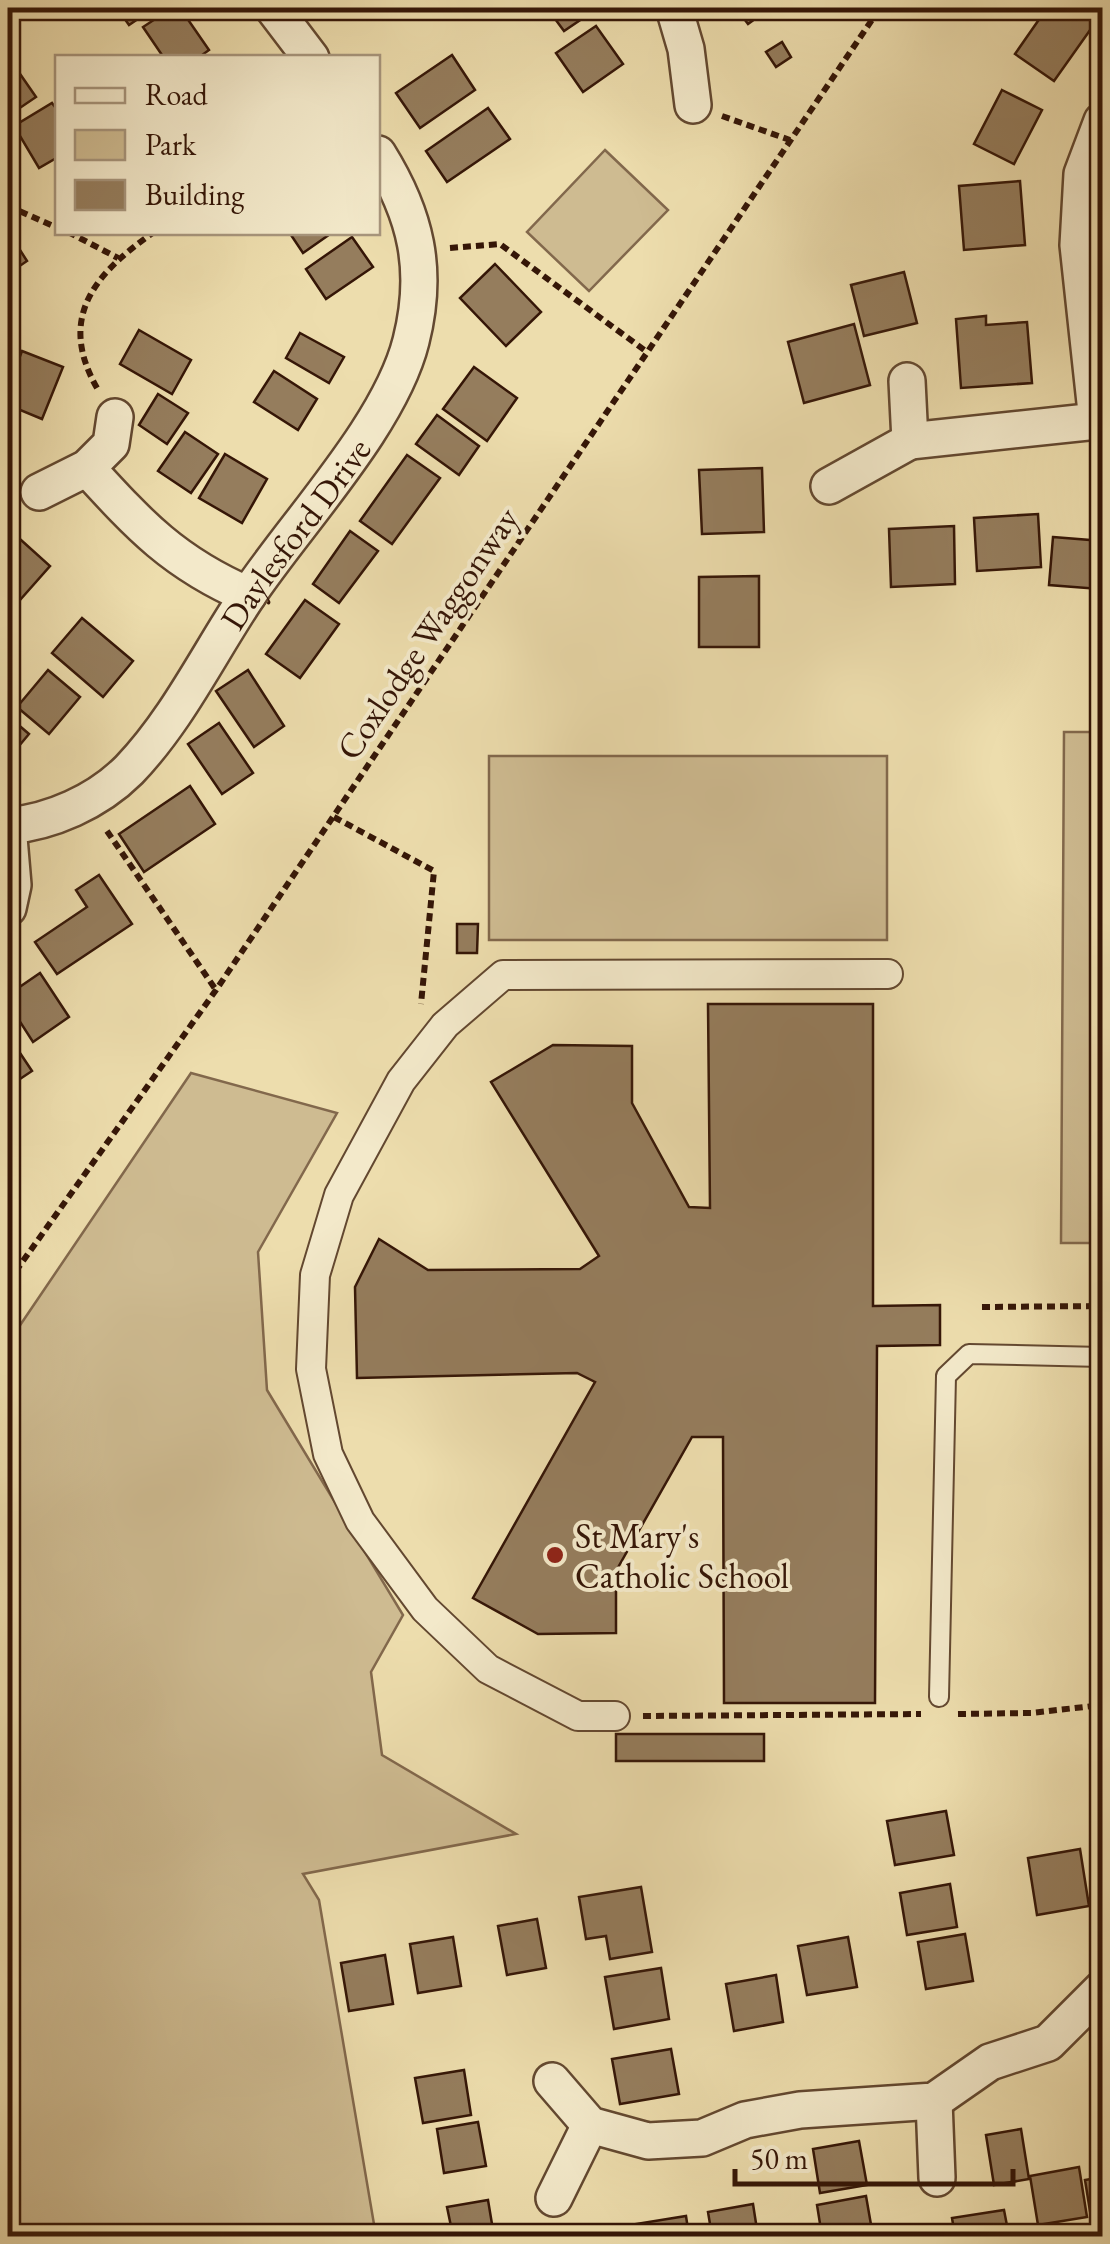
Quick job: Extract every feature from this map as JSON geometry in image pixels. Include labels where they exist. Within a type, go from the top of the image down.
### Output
[{"type":"street","points":[[273,8],[308,55]]},
{"type":"street","points":[[674,8],[686,49],[693,105]]},
{"type":"street","points":[[828,486],[910,440],[1100,424],[1078,246],[1082,174],[1102,121]]},
{"type":"street","name":"Daylesford Drive","points":[[8,826],[44,821],[86,801],[128,771],[183,699],[248,595],[351,454],[399,380],[412,338],[419,251],[406,208],[380,158]]},
{"type":"street","points":[[907,380],[910,440]]},
{"type":"street","points":[[39,492],[87,468],[111,444],[116,417]]},
{"type":"street","points":[[87,468],[146,533],[206,577],[248,595]]},
{"type":"street","points":[[8,826],[13,885],[8,908]]},
{"type":"street","points":[[615,1716],[578,1716],[488,1669],[425,1608],[360,1521],[328,1454],[311,1369],[315,1275],[339,1194],[401,1081],[446,1025],[503,975],[888,974]]},
{"type":"street","points":[[552,2081],[590,2126],[648,2141],[702,2138],[744,2120],[800,2110],[934,2100],[990,2062],[1048,2043],[1102,1988]]},
{"type":"street","points":[[934,2100],[937,2178]]},
{"type":"street","points":[[554,2198],[590,2126]]},
{"type":"lane","points":[[939,1706],[946,1376],[970,1354],[1102,1357]]},
{"type":"path","name":"Coxlodge Waggonway","points":[[8,1282],[216,990],[880,8]]},
{"type":"path","points":[[693,105],[790,140]]},
{"type":"path","points":[[8,206],[55,227]]},
{"type":"path","points":[[74,235],[118,258]]},
{"type":"path","points":[[116,417],[90,376],[81,338],[86,301],[101,274],[150,235]]},
{"type":"path","points":[[419,251],[500,244],[648,352]]},
{"type":"path","points":[[86,801],[216,990]]},
{"type":"path","points":[[334,817],[434,871],[419,1003],[446,1025]]},
{"type":"path","points":[[982,1307],[1102,1306]]},
{"type":"path","points":[[957,1714],[1031,1713],[1102,1704]]},
{"type":"path","points":[[615,1716],[939,1706]]},
{"type":"green space","points":[[605,150],[668,210],[589,291],[527,232]]},
{"type":"green space","points":[[1064,732],[1102,732],[1102,1243],[1061,1243]]},
{"type":"green space","points":[[489,756],[887,756],[887,940],[489,940]]},
{"type":"green space","points":[[191,1073],[337,1113],[258,1252],[267,1390],[403,1615],[371,1672],[382,1755],[516,1834],[303,1874],[319,1900],[376,2236],[8,2236],[8,1343]]},
{"type":"building","points":[[117,8],[154,8],[129,25]]},
{"type":"building","points":[[172,8],[180,8],[209,50],[202,55],[162,55],[143,27]]},
{"type":"building","points":[[547,8],[598,8],[564,31]]},
{"type":"building","points":[[736,8],[770,8],[748,24]]},
{"type":"building","points":[[1047,8],[1088,8],[1100,16],[1054,81],[1015,54]]},
{"type":"building","points":[[596,26],[623,64],[583,92],[556,53]]},
{"type":"building","points":[[782,42],[791,57],[776,67],[766,52]]},
{"type":"building","points":[[452,55],[475,90],[420,128],[396,93]]},
{"type":"building","points":[[8,59],[36,97],[8,116]]},
{"type":"building","points":[[1002,90],[1042,110],[1014,164],[974,144]]},
{"type":"building","points":[[52,103],[55,159],[39,168],[14,126]]},
{"type":"building","points":[[488,108],[510,139],[447,182],[426,151]]},
{"type":"building","points":[[1020,181],[1025,245],[964,250],[959,186]]},
{"type":"building","points":[[8,231],[27,261],[8,274]]},
{"type":"building","points":[[291,235],[329,235],[303,253]]},
{"type":"building","points":[[352,237],[373,267],[326,299],[306,269]]},
{"type":"building","points":[[495,264],[541,312],[506,346],[460,298]]},
{"type":"building","points":[[904,272],[917,323],[864,336],[851,285]]},
{"type":"building","points":[[986,316],[986,325],[1027,322],[1032,383],[961,388],[956,319]]},
{"type":"building","points":[[854,324],[870,385],[804,403],[788,342]]},
{"type":"building","points":[[139,330],[191,360],[172,394],[120,364]]},
{"type":"building","points":[[300,333],[344,357],[329,383],[286,358]]},
{"type":"building","points":[[22,351],[63,367],[42,419],[8,405],[8,388]]},
{"type":"building","points":[[474,367],[517,398],[487,441],[443,409]]},
{"type":"building","points":[[274,371],[317,399],[298,430],[254,402]]},
{"type":"building","points":[[158,394],[188,413],[167,444],[139,425]]},
{"type":"building","points":[[437,415],[479,446],[459,475],[416,444]]},
{"type":"building","points":[[185,432],[218,454],[191,493],[158,471]]},
{"type":"building","points":[[225,454],[267,479],[242,523],[199,498]]},
{"type":"building","points":[[407,455],[440,478],[392,544],[360,521]]},
{"type":"building","points":[[762,468],[764,532],[702,534],[699,470]]},
{"type":"building","points":[[1038,514],[1041,567],[977,571],[974,518]]},
{"type":"building","points":[[954,526],[955,584],[891,587],[889,529]]},
{"type":"building","points":[[350,531],[378,551],[339,603],[313,584]]},
{"type":"building","points":[[1053,537],[1102,541],[1099,589],[1049,585]]},
{"type":"building","points":[[21,540],[50,566],[20,600],[8,589],[8,554]]},
{"type":"building","points":[[759,576],[759,647],[699,647],[699,577]]},
{"type":"building","points":[[305,600],[339,624],[300,678],[266,654]]},
{"type":"building","points":[[82,618],[133,661],[103,697],[52,653]]},
{"type":"building","points":[[48,670],[80,697],[49,734],[17,707]]},
{"type":"building","points":[[248,670],[284,726],[254,747],[216,691]]},
{"type":"building","points":[[8,716],[29,734],[8,759]]},
{"type":"building","points":[[219,723],[253,773],[222,794],[188,744]]},
{"type":"building","points":[[190,786],[215,824],[144,872],[119,834]]},
{"type":"building","points":[[99,875],[132,924],[57,974],[35,942],[87,907],[76,890]]},
{"type":"building","points":[[457,924],[478,924],[477,953],[457,953]]},
{"type":"building","points":[[40,973],[69,1017],[33,1042],[8,1003],[8,995]]},
{"type":"building","points":[[708,1004],[873,1004],[873,1306],[940,1305],[940,1345],[877,1346],[875,1703],[724,1703],[723,1437],[692,1437],[616,1571],[616,1633],[538,1634],[473,1598],[595,1382],[577,1373],[357,1378],[355,1287],[379,1239],[428,1270],[580,1269],[599,1256],[491,1082],[553,1045],[632,1046],[632,1103],[689,1207],[710,1208]]},
{"type":"building","points":[[8,1035],[32,1071],[8,1087]]},
{"type":"building","points":[[616,1734],[764,1734],[764,1761],[616,1761]]},
{"type":"building","points":[[946,1811],[954,1855],[895,1865],[887,1821]]},
{"type":"building","points":[[1080,1849],[1089,1906],[1037,1915],[1028,1858]]},
{"type":"building","points":[[950,1884],[957,1927],[907,1935],[900,1893]]},
{"type":"building","points":[[641,1887],[652,1952],[610,1959],[606,1936],[586,1939],[579,1897]]},
{"type":"building","points":[[537,1919],[546,1968],[507,1975],[498,1926]]},
{"type":"building","points":[[965,1934],[973,1981],[926,1989],[918,1942]]},
{"type":"building","points":[[453,1937],[461,1986],[418,1993],[410,1944]]},
{"type":"building","points":[[848,1937],[857,1987],[807,1995],[798,1946]]},
{"type":"building","points":[[385,1955],[393,2004],[349,2011],[341,1963]]},
{"type":"building","points":[[661,1968],[669,2019],[614,2029],[605,1977]]},
{"type":"building","points":[[776,1975],[783,2022],[734,2031],[726,1984]]},
{"type":"building","points":[[671,2049],[679,2094],[620,2104],[612,2059]]},
{"type":"building","points":[[464,2070],[471,2115],[423,2123],[415,2078]]},
{"type":"building","points":[[478,2122],[486,2166],[444,2173],[437,2129]]},
{"type":"building","points":[[1021,2129],[1029,2179],[994,2185],[986,2135]]},
{"type":"building","points":[[859,2141],[867,2185],[820,2193],[813,2149]]},
{"type":"building","points":[[1079,2167],[1087,2217],[1038,2225],[1030,2176]]},
{"type":"building","points":[[1102,2177],[1102,2228],[1093,2230],[1085,2180]]},
{"type":"building","points":[[866,2196],[873,2236],[822,2236],[817,2205]]},
{"type":"building","points":[[488,2200],[494,2236],[453,2236],[447,2207]]},
{"type":"building","points":[[753,2204],[758,2236],[712,2236],[708,2212]]},
{"type":"building","points":[[1004,2210],[1009,2236],[955,2236],[952,2218]]},
{"type":"building","points":[[686,2216],[689,2236],[632,2236],[630,2225]]},
{"type":"place","name":"St Mary's Catholic School","points":[[555,1555]]}]
